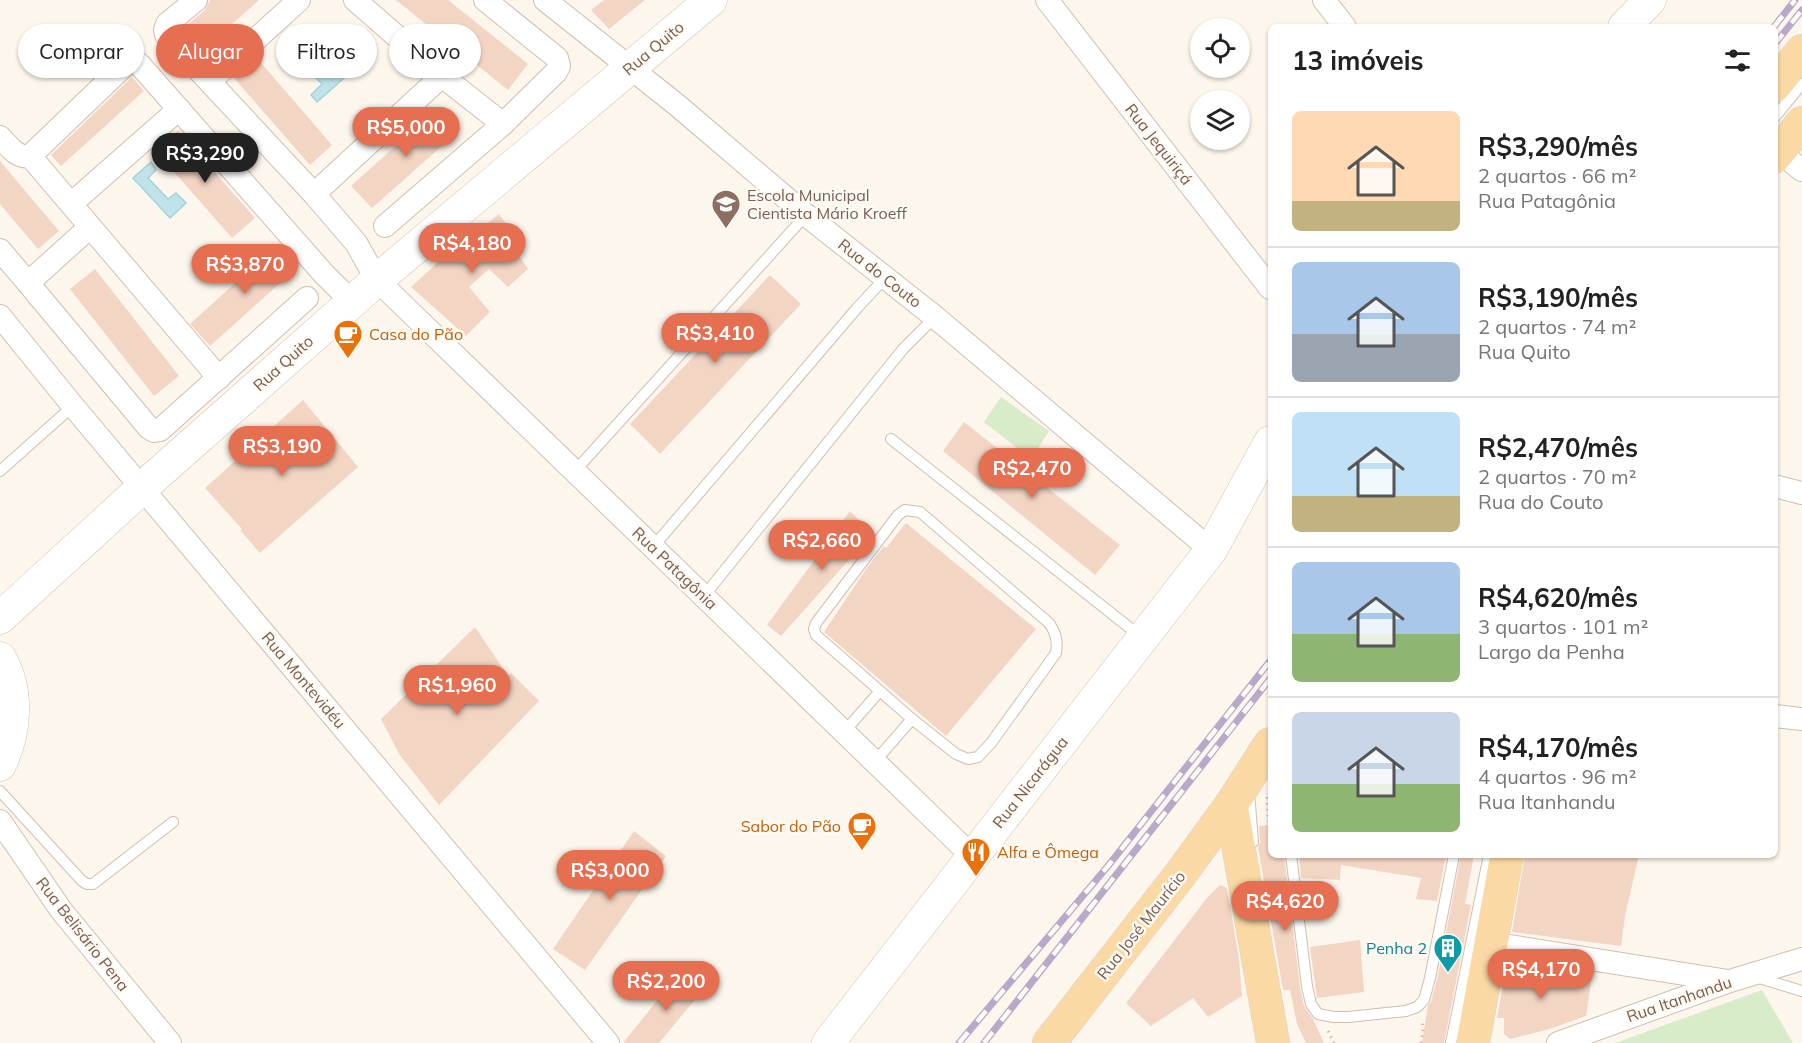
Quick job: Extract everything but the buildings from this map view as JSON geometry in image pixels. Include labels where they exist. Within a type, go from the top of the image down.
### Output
[{"type":"main road","points":[[1785,160],[1802,51]]},
{"type":"main road","points":[[1258,774],[1273,1043]]},
{"type":"main road","name":"Rua José Maurício","points":[[1049,1043],[1258,774]]},
{"type":"main road","points":[[1473,1043],[1506,858]]},
{"type":"street","name":"Rua Patagônia","points":[[196,0],[167,24],[166,35],[314,194],[356,243],[377,280],[972,856]]},
{"type":"street","points":[[210,81],[299,0]]},
{"type":"street","points":[[355,0],[389,30]]},
{"type":"street","points":[[384,226],[503,124],[556,72],[559,66],[557,58],[485,0]]},
{"type":"street","name":"Rua do Couto","points":[[545,0],[677,105],[806,215],[935,317],[1211,550]]},
{"type":"street","name":"Rua Quito","points":[[0,618],[142,488],[377,280],[711,0]]},
{"type":"street","name":"Rua Jequiriçá","points":[[1047,0],[1268,285]]},
{"type":"street","points":[[1324,0],[1343,24]]},
{"type":"street","points":[[0,137],[18,155],[30,156],[127,63],[133,61],[139,63],[324,274],[352,302]]},
{"type":"street","points":[[314,194],[440,78]]},
{"type":"street","points":[[445,78],[503,124]]},
{"type":"street","points":[[71,204],[179,109]]},
{"type":"street","points":[[30,156],[219,378]]},
{"type":"street","points":[[28,283],[90,227]]},
{"type":"street","points":[[0,250],[149,428],[154,431],[160,430],[307,298]]},
{"type":"street","name":"Rua Montevidéu","points":[[0,316],[72,405],[608,1043]]},
{"type":"street","name":"Rua Nicarágua","points":[[828,1043],[1211,550],[1268,445]]},
{"type":"street","points":[[1778,487],[1802,493]]},
{"type":"street","points":[[0,658],[12,683],[13,720],[7,748],[0,765]]},
{"type":"street","points":[[1778,716],[1802,719]]},
{"type":"street","name":"Rua Belisário Pena","points":[[0,821],[61,910],[170,1043]]},
{"type":"street","points":[[1491,943],[1730,981]]},
{"type":"street","name":"Rua Itanhandu","points":[[1558,1043],[1730,981],[1802,959]]},
{"type":"lane","points":[[1778,113],[1795,94]]},
{"type":"lane","points":[[575,471],[806,215]]},
{"type":"lane","points":[[653,547],[885,278]]},
{"type":"lane","points":[[704,596],[903,350],[935,317]]},
{"type":"lane","points":[[0,471],[72,405]]},
{"type":"lane","points":[[891,439],[1143,638]]},
{"type":"lane","points":[[905,510],[920,512],[1049,623],[1055,631],[1058,642],[1056,653],[991,743],[978,757],[968,759],[956,754],[912,719],[816,635],[814,629],[816,622],[898,514],[905,510]]},
{"type":"lane","points":[[844,732],[880,691]]},
{"type":"lane","points":[[875,762],[912,719]]},
{"type":"lane","points":[[1255,858],[1258,774]]},
{"type":"lane","points":[[0,791],[87,884],[93,884],[173,822]]},
{"type":"lane","points":[[1291,858],[1311,1004],[1315,1012],[1325,1016],[1348,1017],[1406,1011],[1417,1007],[1424,1000],[1453,858]]},
{"type":"lane","points":[[1451,1043],[1488,858]]},
{"type":"lane","points":[[1260,906],[1277,1000]]},
{"type":"lane","points":[[1751,975],[1802,991]]},
{"type":"path","points":[[1258,774],[1268,820]]},
{"type":"path","points":[[1417,1007],[1423,1027],[1421,1043]]},
{"type":"green space","points":[[1001,397],[1049,431],[1031,459],[984,422]]},
{"type":"green space","points":[[1762,990],[1793,1043],[1615,1043]]},
{"type":"water","points":[[316,78],[344,78],[317,102],[311,95],[322,84]]},
{"type":"water","points":[[151,162],[156,170],[148,178],[168,199],[176,193],[186,203],[170,218],[133,178]]},
{"type":"railway","points":[[1776,24],[1795,0]]},
{"type":"railway","points":[[1778,40],[1802,10]]},
{"type":"railway","points":[[959,1043],[1108,866],[1268,664]]},
{"type":"railway","points":[[984,1043],[1268,682]]},
{"type":"place","name":"Escola Municipal Cientista Mário Kroeff","points":[[726,230]]},
{"type":"place","name":"Casa do Pão","points":[[348,360]]},
{"type":"place","name":"Sabor do Pão","points":[[862,852]]},
{"type":"place","name":"Alfa e Ômega","points":[[976,878]]},
{"type":"place","name":"Penha 2","points":[[1448,974]]}]
